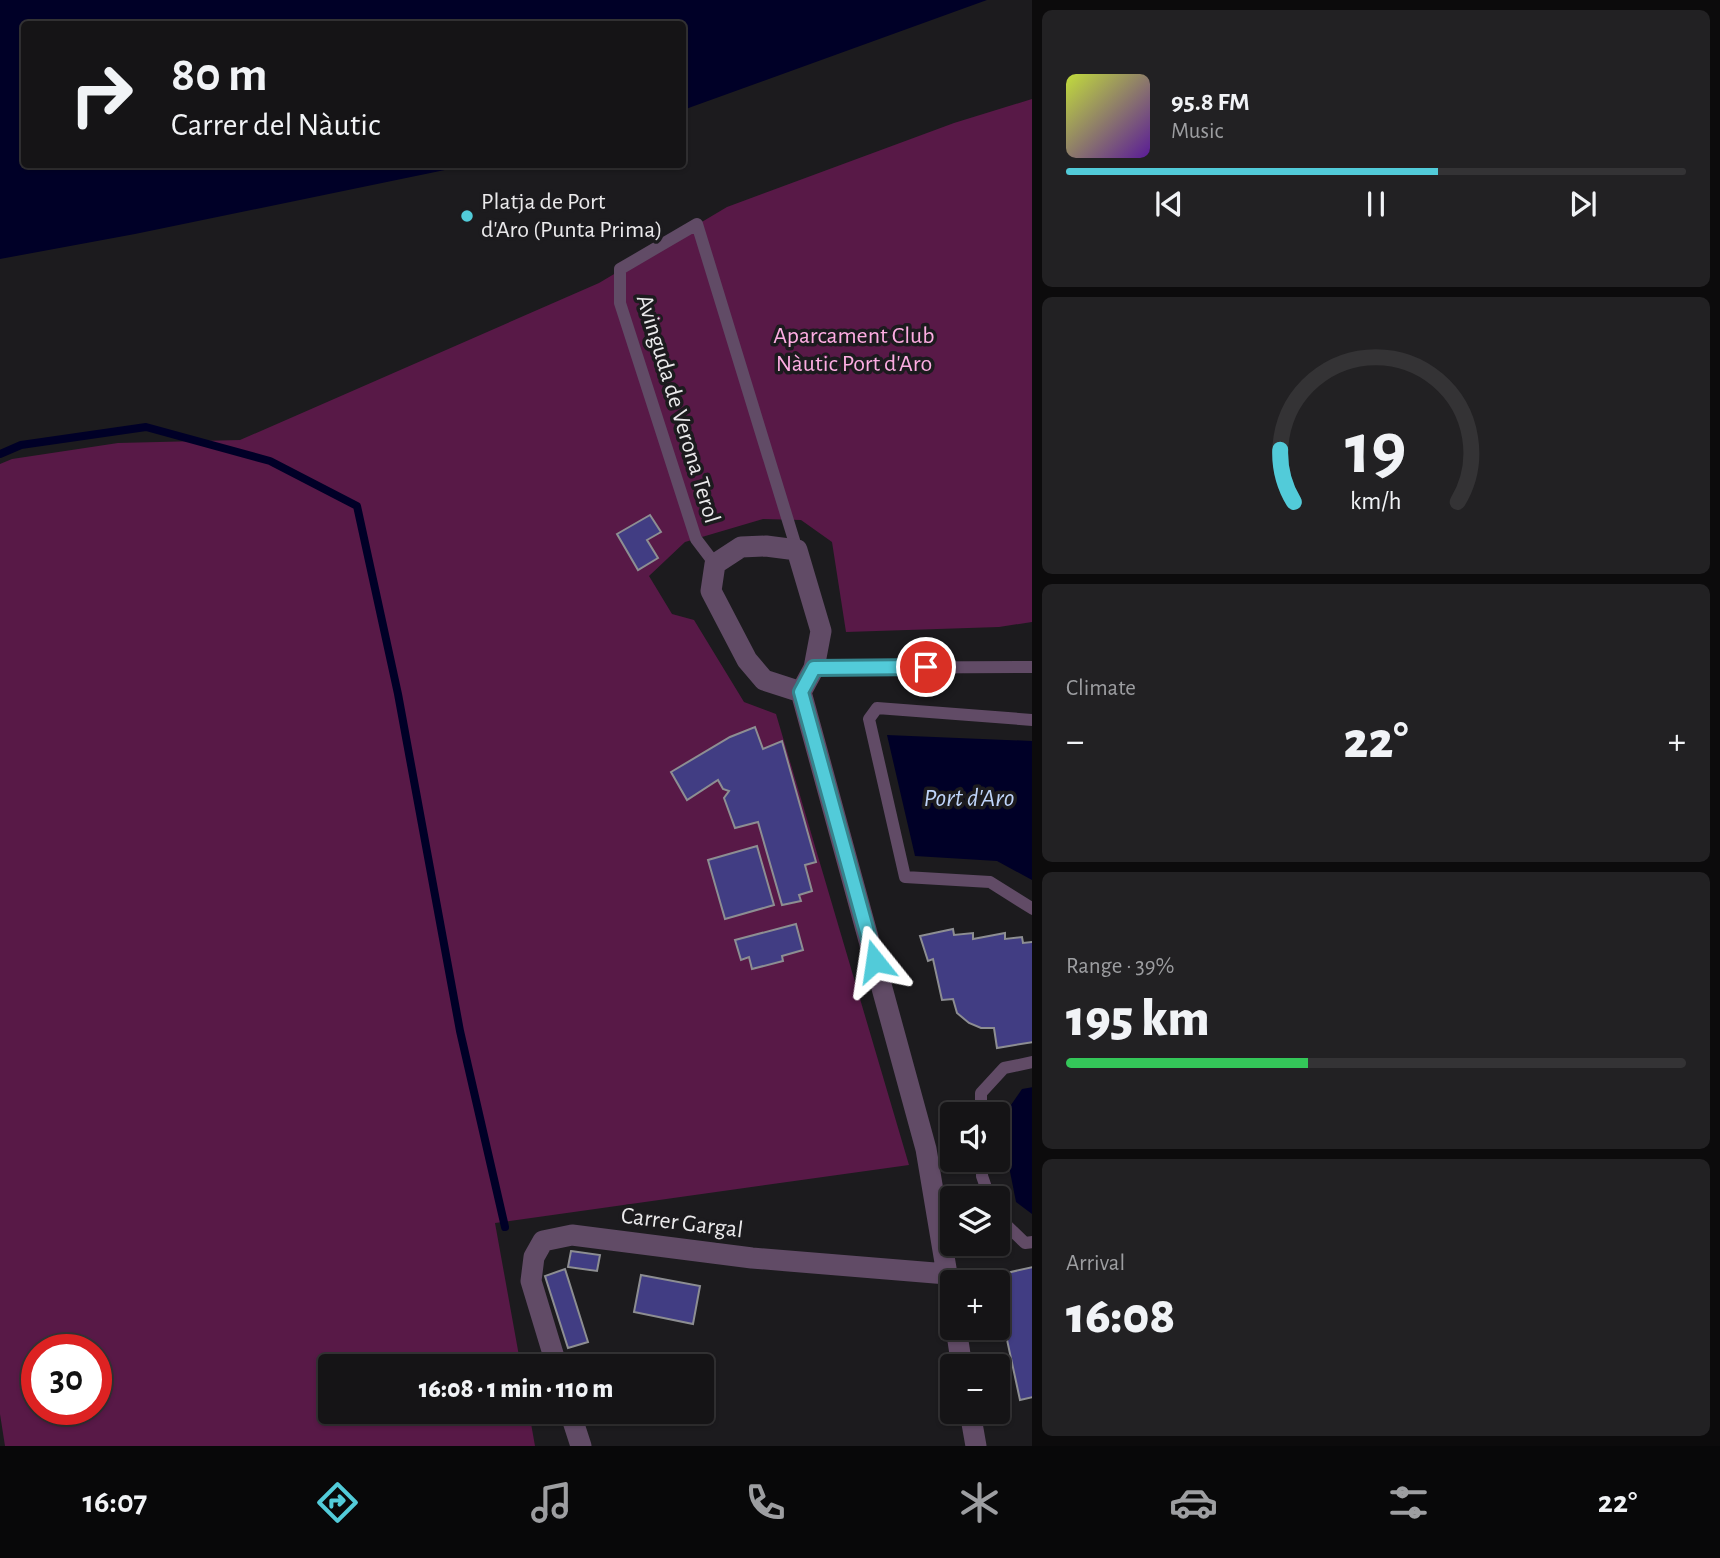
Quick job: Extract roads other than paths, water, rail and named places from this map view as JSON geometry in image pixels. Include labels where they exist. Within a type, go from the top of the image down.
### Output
[{"type":"street","points":[[801,692],[765,680],[747,660],[711,591],[715,564],[741,547],[766,546],[797,550],[821,631],[814,668],[801,692],[926,1149],[946,1270]]},
{"type":"street","name":"Carrer Gargal","points":[[553,1354],[531,1281],[534,1256],[543,1241],[572,1235],[752,1258],[940,1273]]},
{"type":"street","points":[[574,1424],[581,1446]]},
{"type":"street","points":[[972,1424],[975,1446]]},
{"type":"lane","name":"Avinguda de Verona Terol","points":[[715,564],[695,539],[620,303],[620,269],[696,224],[797,550]]},
{"type":"lane","points":[[814,668],[1032,667]]},
{"type":"lane","points":[[1032,720],[877,708],[869,719],[905,877],[990,882],[1032,909]]},
{"type":"lane","points":[[981,1102],[981,1093],[1004,1068],[1032,1062]]},
{"type":"lane","points":[[1010,1229],[1025,1243],[1032,1242]]},
{"type":"water","points":[[0,0],[987,0],[686,109],[686,21],[21,21],[21,168],[454,168],[0,259]]},
{"type":"water","name":"Port d'Aro","points":[[887,735],[1032,741],[1032,880],[997,861],[915,856]]},
{"type":"water","points":[[1032,1087],[1032,1214],[1016,1202],[1010,1172],[1010,1106],[1022,1089]]},
{"type":"waterway","points":[[0,454],[21,445],[146,427],[270,461],[357,506],[398,694],[460,1031],[505,1227]]},
{"type":"place","name":"Platja de Port d'Aro (Punta Prima)","points":[[467,216]]},
{"type":"park label","name":"Aparcament Club Nàutic Port d'Aro","points":[[854,350]]}]
